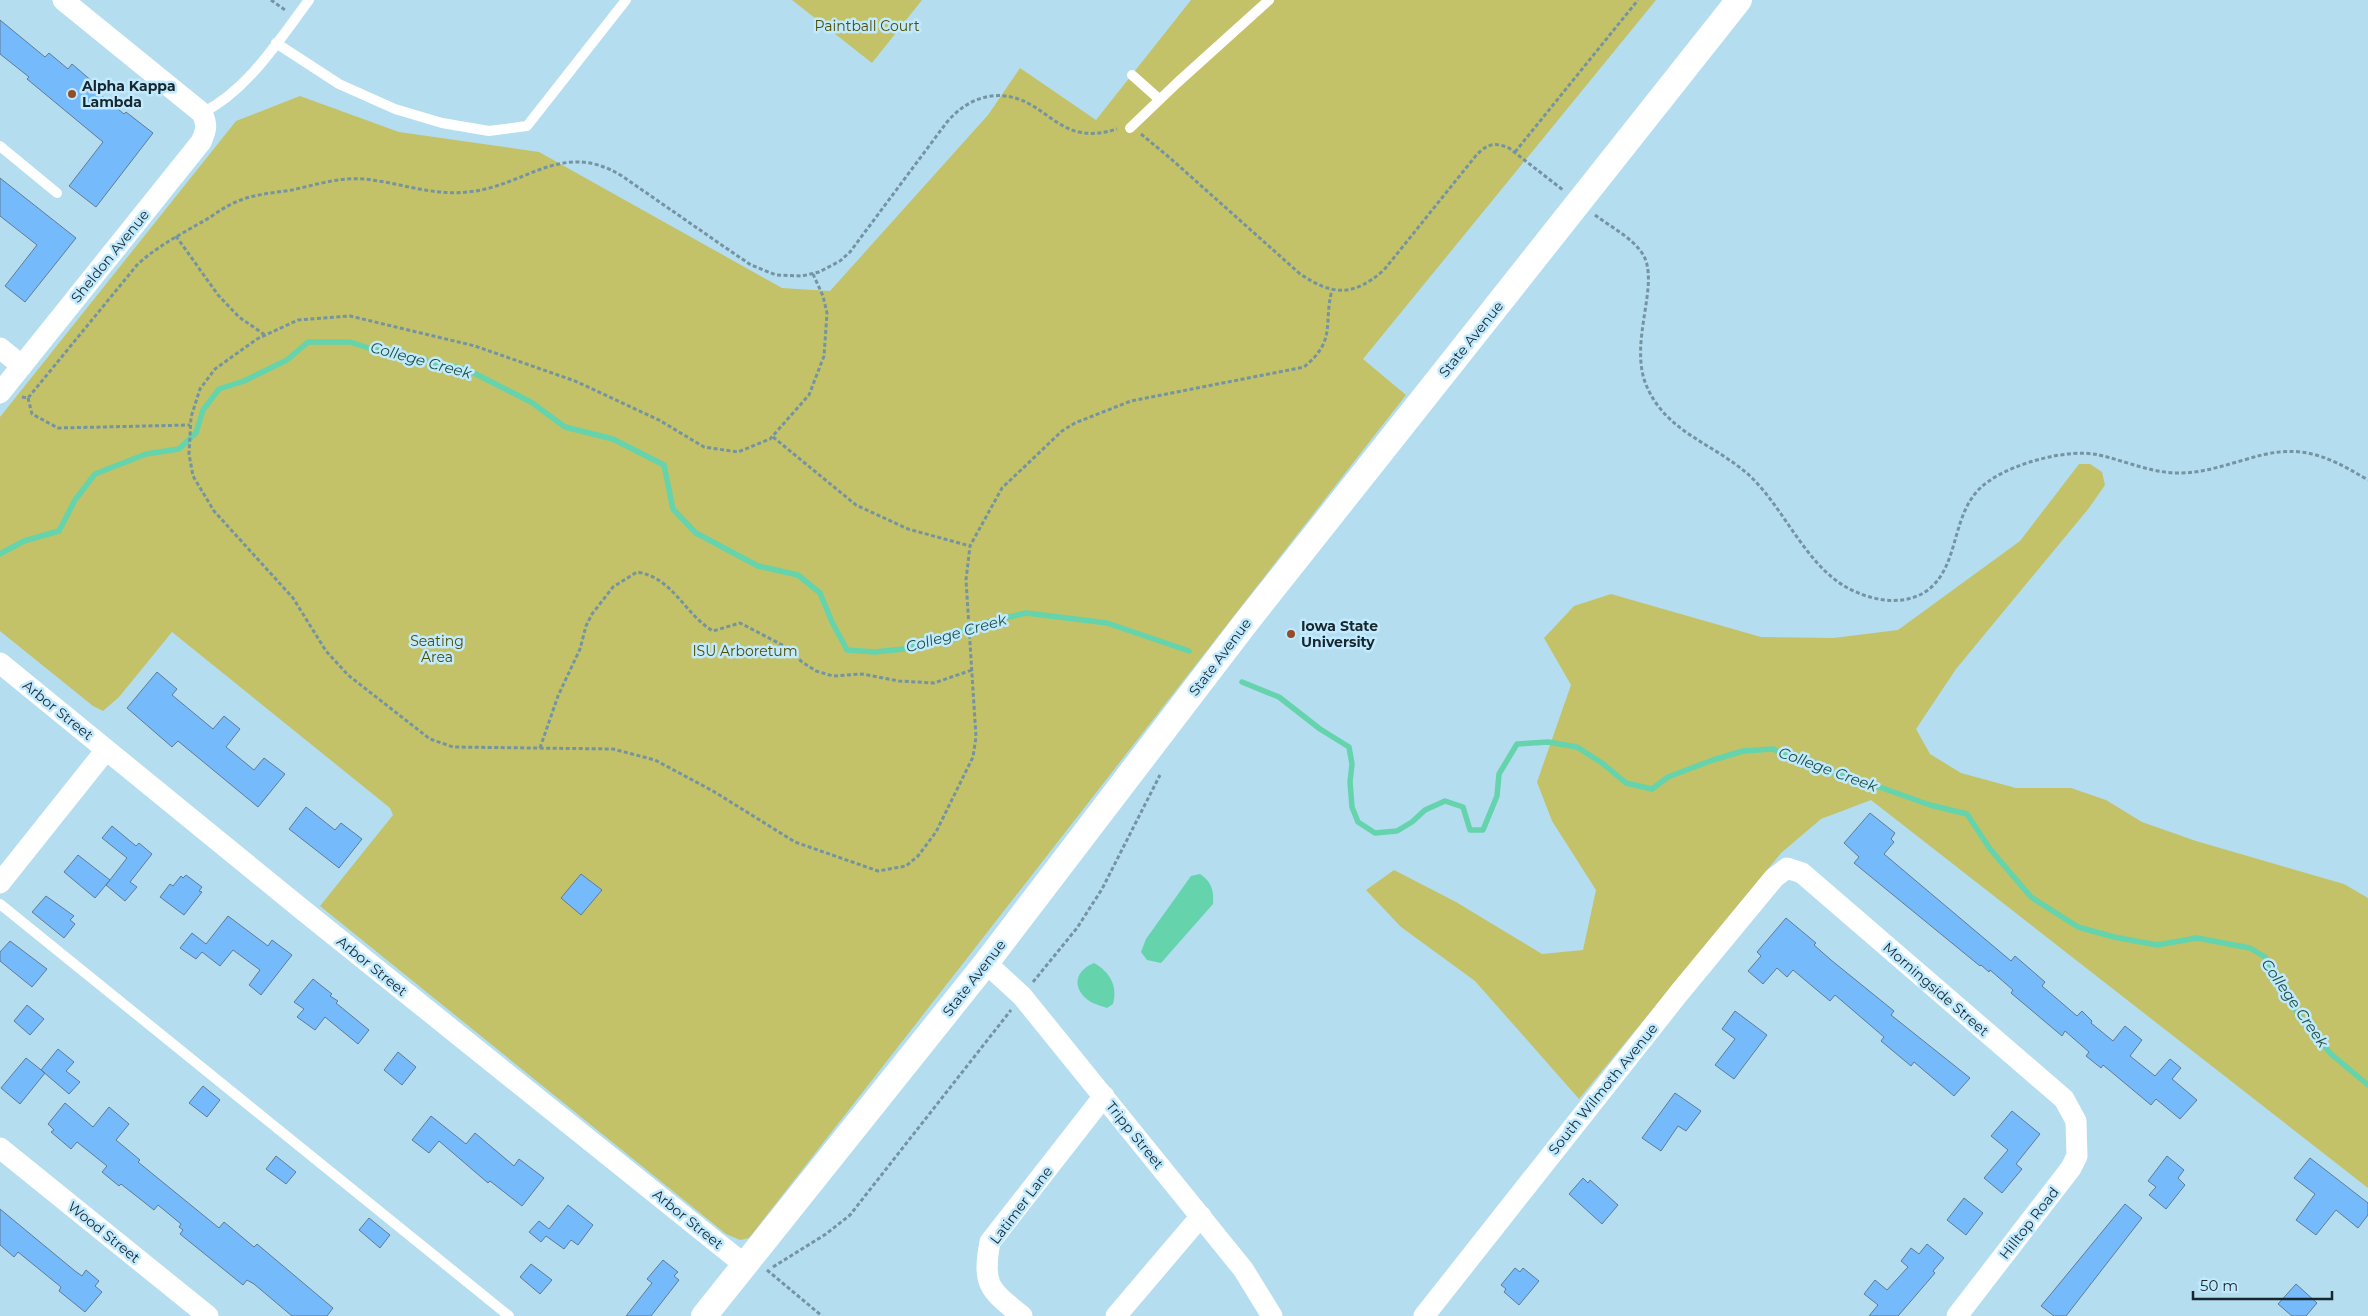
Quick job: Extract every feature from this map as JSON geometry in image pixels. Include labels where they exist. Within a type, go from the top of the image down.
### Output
[{"type":"street","points":[[63,0],[202,114]]},
{"type":"street","name":"State Avenue","points":[[704,1316],[759,1269],[986,963],[1244,625],[1739,0]]},
{"type":"street","name":"Sheldon Avenue","points":[[9,394],[22,366],[201,142],[206,131],[206,122],[202,114]]},
{"type":"street","points":[[0,348],[22,366]]},
{"type":"street","name":"Arbor Street","points":[[0,663],[296,905],[759,1269]]},
{"type":"street","points":[[0,883],[106,750]]},
{"type":"street","name":"Morningside Street","points":[[1788,868],[1802,873],[2064,1099],[2076,1121]]},
{"type":"street","name":"South Wilmoth Avenue","points":[[1424,1316],[1679,993],[1774,878],[1788,868]]},
{"type":"street","name":"Tripp Street","points":[[986,963],[1022,996],[1104,1096],[1244,1269],[1272,1316]]},
{"type":"street","name":"Latimer Lane","points":[[1022,1316],[999,1298],[988,1282],[985,1266],[990,1242],[1104,1096]]},
{"type":"street","name":"Hilltop Road","points":[[1957,1316],[2071,1168],[2077,1156],[2076,1121]]},
{"type":"street","name":"Wood Street","points":[[0,1148],[208,1316]]},
{"type":"street","points":[[1116,1316],[1201,1216]]},
{"type":"lane","points":[[202,114],[227,99],[276,43],[310,0]]},
{"type":"lane","points":[[276,43],[339,84],[395,108],[442,123],[489,131],[527,126],[626,0]]},
{"type":"lane","points":[[1130,128],[1159,99],[1269,0]]},
{"type":"lane","points":[[1132,75],[1159,99]]},
{"type":"lane","points":[[0,146],[57,193]]},
{"type":"lane","points":[[0,904],[509,1316]]},
{"type":"path","points":[[1515,152],[1638,0]]},
{"type":"path","points":[[28,398],[137,265],[150,253],[236,202],[334,181],[360,179],[431,192],[466,192],[500,186],[556,164],[583,161],[603,165],[751,265],[776,275],[802,276],[828,268],[850,252],[956,112],[976,99],[1000,95],[1012,97],[1032,105],[1066,128],[1078,132],[1100,134],[1130,128],[1170,158],[1299,273],[1320,286],[1332,290],[1355,288],[1365,284],[1384,270],[1480,150],[1494,144],[1500,144],[1515,152],[1565,192]]},
{"type":"path","points":[[1597,216],[1635,245],[1647,261],[1649,282],[1641,325],[1639,356],[1645,384],[1659,408],[1680,430],[1733,463],[1754,480],[1823,568],[1845,586],[1859,593],[1889,600],[1905,600],[1926,591],[1942,575],[1964,510],[1980,487],[2001,474],[2075,453],[2096,454],[2150,470],[2180,473],[2209,470],[2274,451],[2300,451],[2331,460],[2368,480]]},
{"type":"path","points":[[176,236],[218,296],[239,317],[266,335]]},
{"type":"path","points":[[813,274],[823,296],[826,314],[824,356],[809,395],[773,437],[738,452],[704,447],[660,420],[575,381],[475,346],[350,316],[298,320],[257,339],[215,369],[200,389],[190,425],[189,454],[193,476],[214,511],[292,598],[326,651],[348,675],[430,739],[453,747],[613,749],[655,760],[713,791],[794,842],[878,871],[906,866],[918,856],[936,832],[973,757],[976,737],[966,580],[970,546],[1002,488],[1062,430],[1075,423],[1132,401],[1304,367],[1317,356],[1329,329],[1332,290]]},
{"type":"path","points":[[9,394],[28,398]]},
{"type":"path","points":[[28,398],[32,414],[58,428],[190,425]]},
{"type":"path","points":[[773,437],[856,505],[908,529],[970,546]]},
{"type":"path","points":[[540,748],[558,696],[580,649],[586,626],[592,614],[613,587],[637,572],[647,573],[670,588],[699,623],[713,631],[740,623],[788,648],[802,662],[816,671],[833,676],[862,674],[899,681],[934,683],[972,670]]},
{"type":"path","points":[[1029,988],[1077,928],[1102,888],[1163,769]]},
{"type":"path","points":[[822,1316],[759,1269],[826,1234],[850,1215],[1015,1006]]},
{"type":"green space","name":"Paintball Court","points":[[792,0],[922,0],[872,63]]},
{"type":"green space","name":"ISU Arboretum","points":[[1191,0],[1656,0],[1363,359],[1406,395],[749,1238],[740,1240],[726,1234],[320,906],[393,815],[390,808],[172,632],[119,697],[103,711],[93,706],[0,631],[0,417],[236,121],[300,96],[399,132],[539,152],[782,288],[830,291],[988,115],[1020,68],[1096,120]]},
{"type":"green space","points":[[2079,464],[2090,464],[2102,472],[2105,485],[2089,508],[1956,669],[1916,729],[1930,754],[1961,773],[2016,788],[2071,788],[2106,800],[2142,822],[2196,841],[2344,884],[2368,898],[2368,1188],[1871,800],[1821,819],[1781,853],[1579,1099],[1475,981],[1401,927],[1366,890],[1394,870],[1456,902],[1542,954],[1583,950],[1596,890],[1552,821],[1537,782],[1571,685],[1544,638],[1574,606],[1611,594],[1761,637],[1833,638],[1898,630],[2020,541]]},
{"type":"shaded area","points":[[1200,874],[1211,887],[1213,904],[1161,963],[1147,960],[1141,952],[1146,939],[1191,876]]},
{"type":"shaded area","points":[[1094,963],[1108,975],[1113,985],[1113,1004],[1107,1008],[1088,1000],[1079,990],[1078,979],[1080,974]]},
{"type":"building","points":[[0,20],[45,57],[49,53],[68,69],[72,64],[93,82],[90,86],[124,114],[126,112],[153,133],[96,207],[69,186],[103,142],[0,54]]},
{"type":"building","points":[[0,178],[76,238],[25,302],[5,286],[37,245],[0,216]]},
{"type":"building","points":[[157,672],[177,689],[172,695],[213,729],[224,716],[240,729],[226,747],[254,770],[264,758],[285,774],[258,807],[178,741],[172,747],[127,708]]},
{"type":"building","points":[[306,807],[335,830],[341,823],[362,839],[339,868],[289,829]]},
{"type":"building","points":[[1870,813],[1895,833],[1891,839],[1894,842],[1884,854],[2011,961],[2015,956],[2045,982],[2042,986],[2077,1016],[2082,1011],[2092,1021],[2091,1023],[2113,1041],[2125,1026],[2142,1040],[2130,1056],[2155,1076],[2170,1059],[2181,1068],[2172,1079],[2197,1100],[2180,1119],[2156,1099],[2151,1105],[2103,1065],[2101,1068],[2086,1056],[2089,1052],[2065,1031],[2062,1036],[2011,993],[2013,990],[1990,970],[1989,972],[1980,966],[1854,863],[1859,857],[1844,843]]},
{"type":"building","points":[[112,826],[136,846],[139,843],[152,854],[130,882],[137,887],[125,901],[106,885],[127,858],[102,838]]},
{"type":"building","points":[[78,855],[110,880],[95,898],[64,872]]},
{"type":"building","points":[[581,874],[602,890],[581,915],[561,898]]},
{"type":"building","points":[[186,875],[202,887],[199,891],[202,892],[184,915],[160,897],[170,884],[173,886],[181,876],[183,878]]},
{"type":"building","points":[[46,896],[74,916],[70,920],[75,924],[64,938],[32,912]]},
{"type":"building","points":[[228,916],[268,946],[272,940],[292,955],[261,995],[249,985],[260,970],[233,950],[220,966],[202,952],[196,959],[180,948],[192,933],[206,944]]},
{"type":"building","points":[[1786,918],[1816,943],[1814,945],[1831,960],[1894,1011],[1891,1015],[1970,1078],[1954,1096],[1914,1062],[1911,1066],[1881,1041],[1884,1037],[1835,995],[1830,1001],[1793,970],[1787,977],[1777,968],[1763,984],[1748,971],[1761,956],[1757,952]]},
{"type":"building","points":[[10,941],[47,969],[32,987],[0,961],[0,952]]},
{"type":"building","points":[[313,979],[332,994],[330,996],[338,1001],[336,1003],[369,1030],[358,1044],[325,1017],[315,1030],[297,1017],[304,1009],[294,1002]]},
{"type":"building","points":[[27,1005],[44,1019],[30,1035],[14,1021]]},
{"type":"building","points":[[1735,1011],[1767,1035],[1734,1079],[1715,1065],[1735,1039],[1722,1029]]},
{"type":"building","points":[[58,1049],[74,1062],[66,1071],[80,1082],[69,1094],[41,1070]]},
{"type":"building","points":[[398,1052],[416,1067],[402,1085],[384,1070]]},
{"type":"building","points":[[26,1058],[45,1073],[20,1104],[1,1088]]},
{"type":"building","points":[[203,1086],[220,1100],[207,1117],[189,1103]]},
{"type":"building","points":[[1675,1093],[1701,1111],[1686,1131],[1678,1126],[1661,1151],[1642,1138]]},
{"type":"building","points":[[65,1103],[93,1127],[109,1107],[129,1124],[116,1140],[140,1160],[138,1162],[219,1228],[224,1222],[254,1247],[257,1244],[333,1308],[327,1316],[292,1316],[254,1284],[247,1280],[243,1285],[180,1234],[183,1230],[179,1227],[181,1224],[158,1205],[154,1210],[121,1184],[119,1186],[102,1172],[107,1166],[77,1142],[71,1149],[51,1132],[54,1130],[48,1124]]},
{"type":"building","points":[[2012,1111],[2040,1134],[2016,1164],[2022,1169],[2002,1193],[1984,1178],[2008,1150],[1991,1136]]},
{"type":"building","points":[[431,1116],[466,1144],[475,1133],[514,1166],[519,1159],[544,1178],[522,1206],[490,1181],[488,1183],[439,1141],[429,1153],[412,1140]]},
{"type":"building","points":[[276,1156],[296,1172],[286,1184],[266,1169]]},
{"type":"building","points":[[2167,1156],[2184,1170],[2178,1178],[2185,1185],[2166,1209],[2149,1195],[2156,1187],[2148,1181]]},
{"type":"building","points":[[2310,1158],[2368,1203],[2368,1215],[2358,1228],[2336,1210],[2316,1235],[2296,1220],[2315,1194],[2294,1178]]},
{"type":"building","points":[[1583,1178],[1588,1183],[1590,1180],[1618,1205],[1602,1224],[1569,1194]]},
{"type":"building","points":[[1964,1198],[1983,1213],[1966,1235],[1947,1220]]},
{"type":"building","points":[[2125,1204],[2142,1218],[2066,1316],[2054,1316],[2041,1306]]},
{"type":"building","points":[[568,1205],[593,1225],[578,1245],[571,1240],[564,1249],[546,1236],[541,1242],[529,1232],[539,1221],[549,1229]]},
{"type":"building","points":[[0,1209],[75,1271],[82,1276],[86,1270],[99,1281],[95,1286],[102,1292],[85,1312],[59,1291],[61,1287],[18,1252],[14,1257],[0,1245]]},
{"type":"building","points":[[369,1218],[390,1235],[380,1248],[359,1230]]},
{"type":"building","points":[[1927,1244],[1944,1258],[1933,1271],[1935,1273],[1898,1316],[1869,1316],[1878,1305],[1864,1294],[1875,1280],[1887,1290],[1908,1267],[1901,1261],[1911,1248],[1919,1254]]},
{"type":"building","points":[[663,1260],[678,1272],[674,1276],[679,1280],[651,1316],[626,1316],[652,1283],[647,1279]]},
{"type":"building","points":[[531,1264],[552,1280],[540,1294],[520,1277]]},
{"type":"building","points":[[1515,1268],[1520,1272],[1523,1268],[1539,1281],[1519,1305],[1504,1292],[1506,1289],[1501,1285]]},
{"type":"building","points":[[2296,1284],[2317,1303],[2306,1316],[2292,1316],[2278,1304]]},
{"type":"waterway","name":"College Creek","points":[[0,554],[24,541],[59,531],[75,500],[95,474],[146,454],[179,449],[196,433],[203,410],[219,389],[244,381],[287,360],[308,342],[350,342],[381,352],[466,369],[531,402],[565,427],[613,439],[664,465],[673,509],[696,533],[758,566],[798,575],[820,593],[832,622],[847,650],[875,652],[904,649],[939,640],[980,624],[1026,613],[1107,623],[1189,651]]},
{"type":"waterway","name":"College Creek","points":[[1242,682],[1279,697],[1320,729],[1349,747],[1352,764],[1350,782],[1352,807],[1358,822],[1375,833],[1397,831],[1412,822],[1425,810],[1445,801],[1463,807],[1470,830],[1483,830],[1497,796],[1499,774],[1517,744],[1548,742],[1577,747],[1602,763],[1626,783],[1652,789],[1668,777],[1713,760],[1743,751],[1773,749],[1797,760],[1813,762],[1836,774],[1857,779],[1930,805],[1967,814],[1990,849],[2031,897],[2078,927],[2114,937],[2157,945],[2197,938],[2250,948],[2265,957],[2298,1014],[2331,1054],[2368,1085]]},
{"type":"place","name":"Alpha Kappa Lambda","points":[[72,94]]},
{"type":"place","name":"Iowa State University","points":[[1291,634]]},
{"type":"park label","name":"Seating Area","points":[[437,650]]}]
